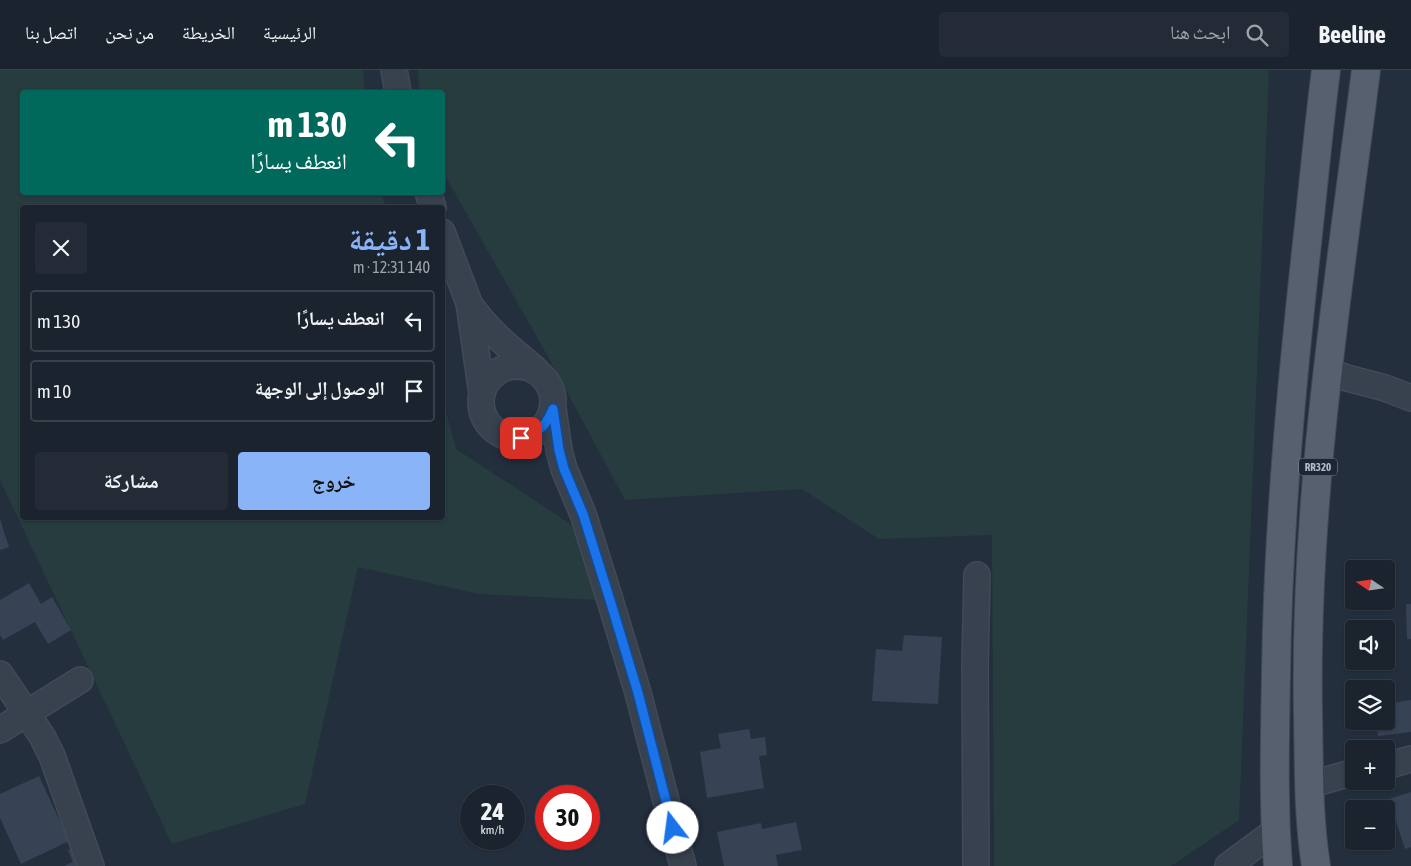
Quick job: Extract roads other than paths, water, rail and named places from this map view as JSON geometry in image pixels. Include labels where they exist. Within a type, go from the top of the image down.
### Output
[{"type":"main road","name":"RR320","points":[[1278,866],[1275,831],[1277,615],[1281,527],[1292,383],[1326,70]]},
{"type":"main road","name":"RR320","points":[[1316,866],[1309,785],[1307,661],[1309,604],[1320,436],[1366,70]]},
{"type":"street","points":[[394,70],[398,90]]},
{"type":"street","points":[[445,240],[468,303],[484,417],[500,433],[510,437],[521,438],[533,435],[542,429],[549,420],[553,409]]},
{"type":"street","points":[[468,303],[479,318],[502,342],[544,377],[551,386],[554,397],[553,409],[559,450],[564,469],[583,514],[621,636],[683,866]]},
{"type":"street","points":[[482,394],[493,374],[502,368],[513,365],[525,366],[536,370]]},
{"type":"street","points":[[1327,372],[1385,388],[1411,398]]},
{"type":"street","points":[[1385,388],[1411,387]]},
{"type":"street","points":[[521,438],[564,469]]},
{"type":"street","points":[[976,866],[975,664],[977,575]]},
{"type":"street","points":[[0,674],[42,736],[52,756],[91,866]]},
{"type":"street","points":[[0,730],[80,680]]},
{"type":"street","points":[[1395,763],[1411,759]]},
{"type":"street","points":[[1309,785],[1345,775]]},
{"type":"street","points":[[1228,866],[1275,831]]}]
